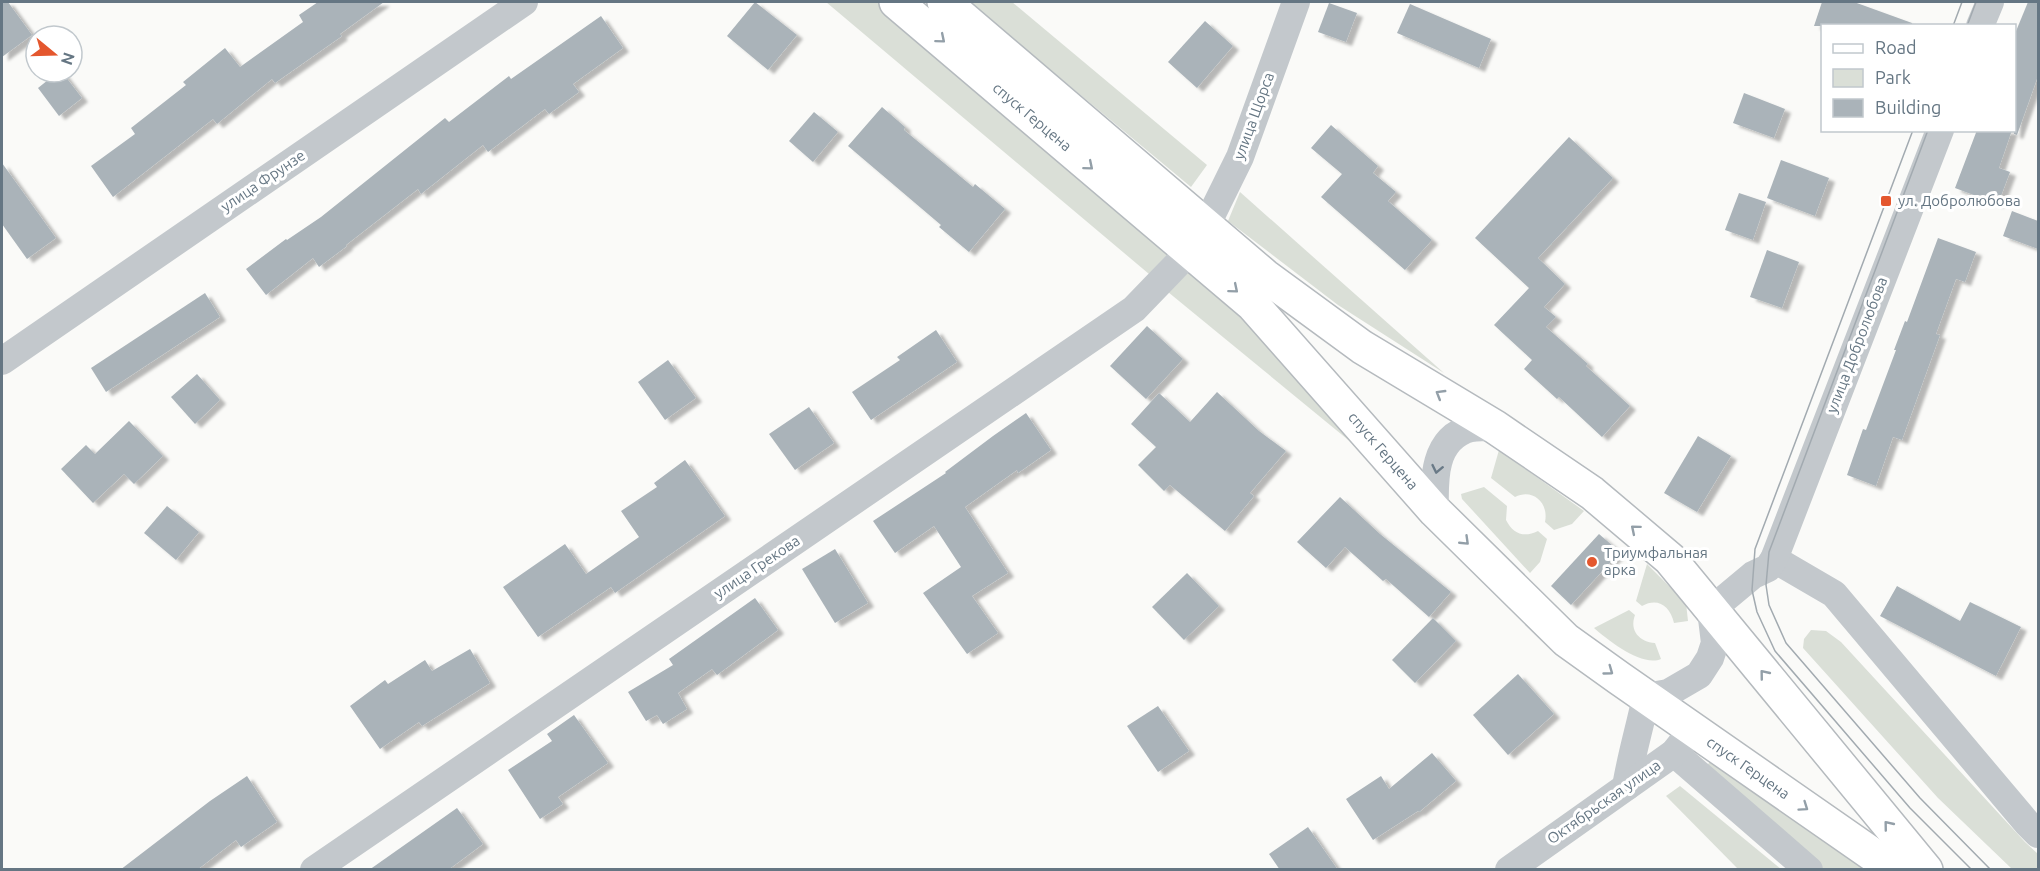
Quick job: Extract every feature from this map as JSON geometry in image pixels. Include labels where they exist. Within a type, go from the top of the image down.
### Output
[{"type":"main road","name":"спуск Герцена","points":[[896,2],[1197,239],[1265,276],[1362,347],[1495,427],[1610,508],[1670,559],[1926,870]]},
{"type":"main road","name":"спуск Герцена","points":[[944,2],[1197,239],[1435,511],[1566,640],[1646,697],[1684,741],[1895,870]]},
{"type":"street","name":"улица Фрунзе","points":[[2,361],[524,2]]},
{"type":"street","name":"улица Щорса","points":[[1197,239],[1240,157],[1296,2]]},
{"type":"street","points":[[1981,24],[1990,2]]},
{"type":"street","name":"улица Добролюбова","points":[[1774,559],[1939,132]]},
{"type":"street","name":"улица Грекова","points":[[314,870],[1134,309],[1197,239]]},
{"type":"street","points":[[1435,511],[1435,470],[1446,447],[1469,429],[1495,427]]},
{"type":"street","points":[[1626,787],[1646,697],[1668,693],[1699,675],[1710,658],[1715,643],[1711,610],[1753,576],[1768,568],[1774,559],[1834,594],[2034,822]]},
{"type":"street","name":"Октябрьская улица","points":[[1509,870],[1626,787],[1684,741]]},
{"type":"street","name":"спуск Герцена","points":[[1684,741],[1809,870]]},
{"type":"green space","points":[[826,2],[878,2],[1169,253],[1149,274]]},
{"type":"green space","points":[[969,2],[1012,2],[1207,165],[1191,187]]},
{"type":"green space","points":[[1240,192],[1444,373],[1338,305],[1228,221]]},
{"type":"green space","points":[[1189,272],[1244,311],[1380,466],[1168,292]]},
{"type":"green space","points":[[1499,450],[1584,511],[1572,524],[1554,530],[1545,522],[1545,509],[1538,499],[1528,494],[1515,497],[1491,478]]},
{"type":"green space","points":[[1484,487],[1507,506],[1506,520],[1512,529],[1524,534],[1538,531],[1547,539],[1540,562],[1530,573],[1462,499],[1461,494]]},
{"type":"green space","points":[[1647,564],[1686,603],[1688,621],[1674,623],[1670,612],[1662,605],[1653,602],[1642,606],[1636,601]]},
{"type":"green space","points":[[1629,610],[1635,615],[1633,626],[1637,635],[1655,643],[1661,659],[1653,660],[1635,656],[1617,646],[1594,628]]},
{"type":"green space","points":[[1811,630],[1826,631],[1841,642],[2038,854],[2038,869],[2012,869],[1938,798],[1803,648],[1804,639]]},
{"type":"green space","points":[[1714,757],[1866,869],[1819,869],[1703,770]]},
{"type":"green space","points":[[1680,786],[1781,869],[1738,869],[1666,796]]},
{"type":"building","points":[[2,2],[8,2],[24,24],[24,41],[2,57]]},
{"type":"building","points":[[318,2],[384,2],[340,34],[342,36],[275,83],[272,79],[217,124],[213,119],[113,197],[91,166],[135,134],[131,128],[186,85],[183,82],[225,48],[240,67],[303,22],[299,15]]},
{"type":"building","points":[[755,2],[797,35],[768,70],[727,36]]},
{"type":"building","points":[[1822,2],[1854,2],[1912,23],[1821,24],[1821,26],[1814,26]]},
{"type":"building","points":[[2028,2],[2038,2],[2038,76],[2017,135],[2014,134],[2016,132],[2016,31]]},
{"type":"building","points":[[1329,3],[1357,13],[1346,42],[1318,32]]},
{"type":"building","points":[[1410,4],[1491,39],[1479,68],[1397,33]]},
{"type":"building","points":[[601,16],[623,48],[573,84],[579,92],[549,114],[545,109],[488,152],[483,145],[421,194],[418,189],[319,267],[313,258],[266,295],[246,269],[286,239],[321,217],[445,118],[449,122],[509,76],[511,79]]},
{"type":"building","points":[[1205,21],[1233,46],[1197,88],[1168,62]]},
{"type":"building","points":[[43,84],[71,84],[82,98],[59,116],[38,88]]},
{"type":"building","points":[[1744,93],[1785,109],[1774,138],[1733,123]]},
{"type":"building","points":[[882,107],[905,127],[904,130],[973,187],[975,184],[1005,209],[969,252],[939,227],[941,225],[848,146]]},
{"type":"building","points":[[814,112],[838,132],[813,162],[789,141]]},
{"type":"building","points":[[1331,125],[1378,166],[1373,173],[1396,192],[1388,201],[1432,240],[1405,270],[1321,197],[1342,174],[1311,148]]},
{"type":"building","points":[[1976,132],[2011,132],[1999,168],[2010,172],[1998,204],[1955,188]]},
{"type":"building","points":[[1569,137],[1613,178],[1538,258],[1565,284],[1544,307],[1556,317],[1546,327],[1588,364],[1586,366],[1630,406],[1602,437],[1559,397],[1557,399],[1524,369],[1532,360],[1494,325],[1529,288],[1475,238]]},
{"type":"building","points":[[1781,160],[1829,178],[1815,216],[1767,198]]},
{"type":"building","points":[[2,163],[56,238],[27,259],[2,224]]},
{"type":"building","points":[[1739,193],[1766,202],[1753,240],[1725,230]]},
{"type":"building","points":[[2012,211],[2038,221],[2038,249],[2003,236]]},
{"type":"building","points":[[1938,238],[1976,252],[1965,282],[1956,279],[1936,334],[1940,335],[1902,440],[1893,437],[1876,486],[1847,475]]},
{"type":"building","points":[[1767,250],[1799,262],[1782,308],[1750,297]]},
{"type":"building","points":[[205,293],[220,317],[106,392],[91,368]]},
{"type":"building","points":[[1147,326],[1183,359],[1146,399],[1110,366]]},
{"type":"building","points":[[936,330],[957,362],[871,420],[852,392],[900,360],[897,357]]},
{"type":"building","points":[[668,360],[696,398],[665,420],[638,382]]},
{"type":"building","points":[[197,374],[220,400],[195,424],[171,397]]},
{"type":"building","points":[[1217,392],[1259,431],[1286,451],[1250,493],[1254,496],[1225,531],[1170,485],[1164,491],[1138,465],[1156,447],[1131,424],[1159,393],[1190,422]]},
{"type":"building","points":[[809,407],[834,443],[795,470],[769,434]]},
{"type":"building","points":[[1026,413],[1051,450],[1018,473],[1017,470],[965,507],[1008,573],[972,596],[998,633],[967,654],[923,593],[961,567],[934,526],[895,553],[873,521],[946,473]]},
{"type":"building","points":[[129,421],[163,456],[134,484],[124,474],[93,503],[61,469],[86,445],[95,454]]},
{"type":"building","points":[[1698,436],[1731,456],[1697,512],[1664,493]]},
{"type":"building","points":[[685,460],[725,516],[615,593],[611,587],[538,637],[503,587],[565,544],[586,574],[639,537],[621,511],[657,487],[654,483]]},
{"type":"building","points":[[1340,497],[1380,534],[1451,592],[1429,617],[1345,547],[1326,568],[1297,542]]},
{"type":"building","points":[[167,506],[199,532],[176,560],[144,533]]},
{"type":"building","name":"Триумфальная арка","points":[[1599,534],[1620,552],[1571,605],[1551,586]]},
{"type":"building","points":[[835,549],[868,603],[835,623],[802,569]]},
{"type":"building","points":[[1187,573],[1219,606],[1184,640],[1152,607]]},
{"type":"building","points":[[1897,586],[1960,621],[1970,602],[2021,627],[1996,676],[1880,616]]},
{"type":"building","points":[[755,598],[778,630],[717,675],[712,669],[678,693],[687,709],[663,724],[657,715],[646,721],[628,692],[673,665],[669,659]]},
{"type":"building","points":[[1433,618],[1456,641],[1415,683],[1392,660]]},
{"type":"building","points":[[470,649],[490,683],[422,726],[419,722],[380,749],[350,706],[385,680],[388,684],[425,660],[432,671]]},
{"type":"building","points":[[1518,674],[1554,714],[1508,755],[1473,715]]},
{"type":"building","points":[[1158,706],[1189,751],[1158,772],[1127,726]]},
{"type":"building","points":[[574,715],[608,763],[558,797],[563,804],[540,819],[508,770],[552,741],[547,734]]},
{"type":"building","points":[[1432,753],[1456,781],[1419,812],[1373,840],[1346,799],[1381,776],[1389,789]]},
{"type":"building","points":[[247,776],[277,822],[241,847],[236,840],[197,870],[120,870],[210,801]]},
{"type":"building","points":[[457,808],[483,844],[448,870],[369,870]]},
{"type":"building","points":[[1308,827],[1338,870],[1280,870],[1269,854]]},
{"type":"tram line","points":[[1954,24],[1962,2]]},
{"type":"tram line","points":[[1968,24],[1976,2]]},
{"type":"tram line","points":[[1912,132],[1755,549],[1752,590],[1757,612],[1775,651],[1910,808],[1972,870]]},
{"type":"tram line","points":[[1927,132],[1769,552],[1766,585],[1769,605],[1786,643],[1920,798],[1991,870]]},
{"type":"place","name":"ул. Добролюбова","points":[[1886,201]]},
{"type":"place","name":"Триумфальная арка","points":[[1592,562]]}]
